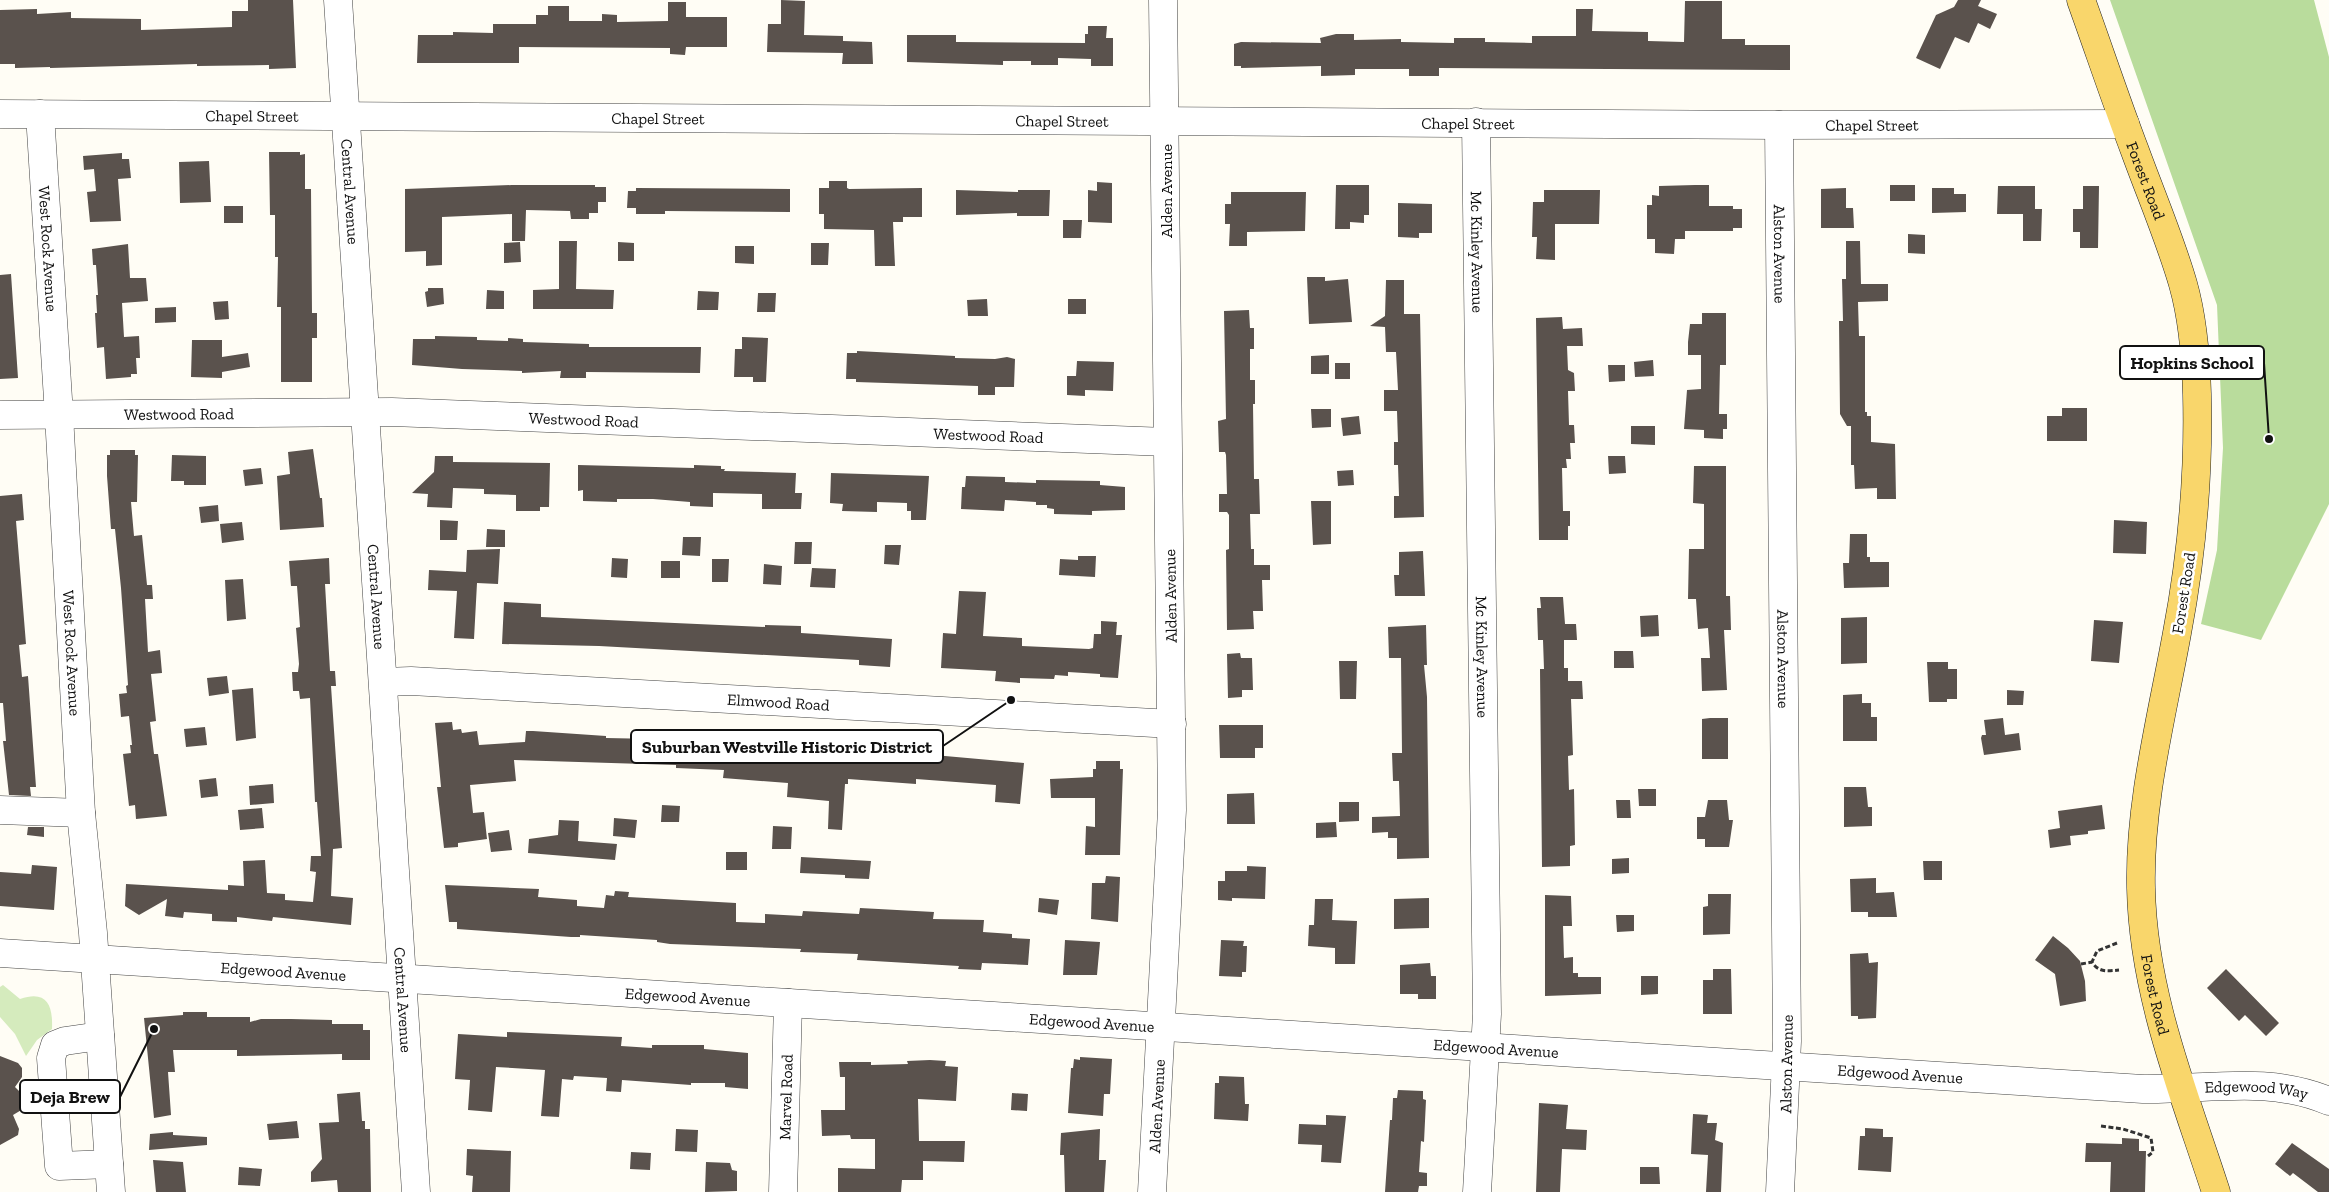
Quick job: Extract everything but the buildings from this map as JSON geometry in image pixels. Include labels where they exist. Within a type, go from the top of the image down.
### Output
[{"type":"main road","name":"Forest Road","points":[[2081,0],[2183,284],[2189,311],[2197,394],[2193,518],[2188,564],[2153,764],[2141,865],[2142,908],[2154,992],[2182,1089],[2216,1192]]},
{"type":"street","name":"Central Avenue","points":[[338,0],[404,979],[416,1192]]},
{"type":"street","name":"Alden Avenue","points":[[1152,1192],[1172,841],[1167,442],[1166,122],[1163,0]]},
{"type":"street","name":"Chapel Street","points":[[0,114],[1779,125],[2125,124]]},
{"type":"street","name":"West Rock Avenue","points":[[40,114],[81,813],[95,959],[111,1192]]},
{"type":"street","name":"Mc Kinley Avenue","points":[[1476,122],[1486,968],[1485,1048],[1477,1192]]},
{"type":"street","name":"Alston Avenue","points":[[1779,125],[1787,1067],[1780,1192]]},
{"type":"street","name":"Westwood Road","points":[[0,415],[366,412],[1167,442]]},
{"type":"street","name":"Elmwood Road","points":[[384,682],[421,681],[1172,724]]},
{"type":"street","points":[[0,810],[81,813]]},
{"type":"street","name":"Edgewood Avenue","points":[[0,953],[2143,1090],[2182,1089]]},
{"type":"street","name":"Marvel Road","points":[[783,1192],[788,1003]]},
{"type":"street","points":[[100,1036],[55,1045],[51,1058],[59,1166],[109,1164]]},
{"type":"street","name":"Edgewood Way","points":[[2182,1089],[2241,1084],[2275,1086],[2307,1091],[2329,1101]]},
{"type":"path","points":[[2092,962],[2096,951],[2117,943]]},
{"type":"path","points":[[2081,964],[2092,962]]},
{"type":"path","points":[[2092,962],[2096,968],[2104,971],[2120,970]]},
{"type":"path","points":[[2101,1126],[2124,1129],[2151,1138],[2153,1152],[2148,1156]]},
{"type":"green space","points":[[2110,0],[2314,0],[2329,57],[2329,504],[2261,640],[2201,624],[2217,550],[2223,448],[2217,305]]},
{"type":"green space","points":[[3,985],[20,999],[29,997],[42,998],[51,1013],[52,1029],[37,1040],[26,1056],[15,1034],[0,1017],[0,987]]},
{"type":"place","name":"Hopkins School","points":[[2269,439]]},
{"type":"place","name":"Suburban Westville Historic District","points":[[1011,700]]},
{"type":"place","name":"Deja Brew","points":[[154,1029]]}]
